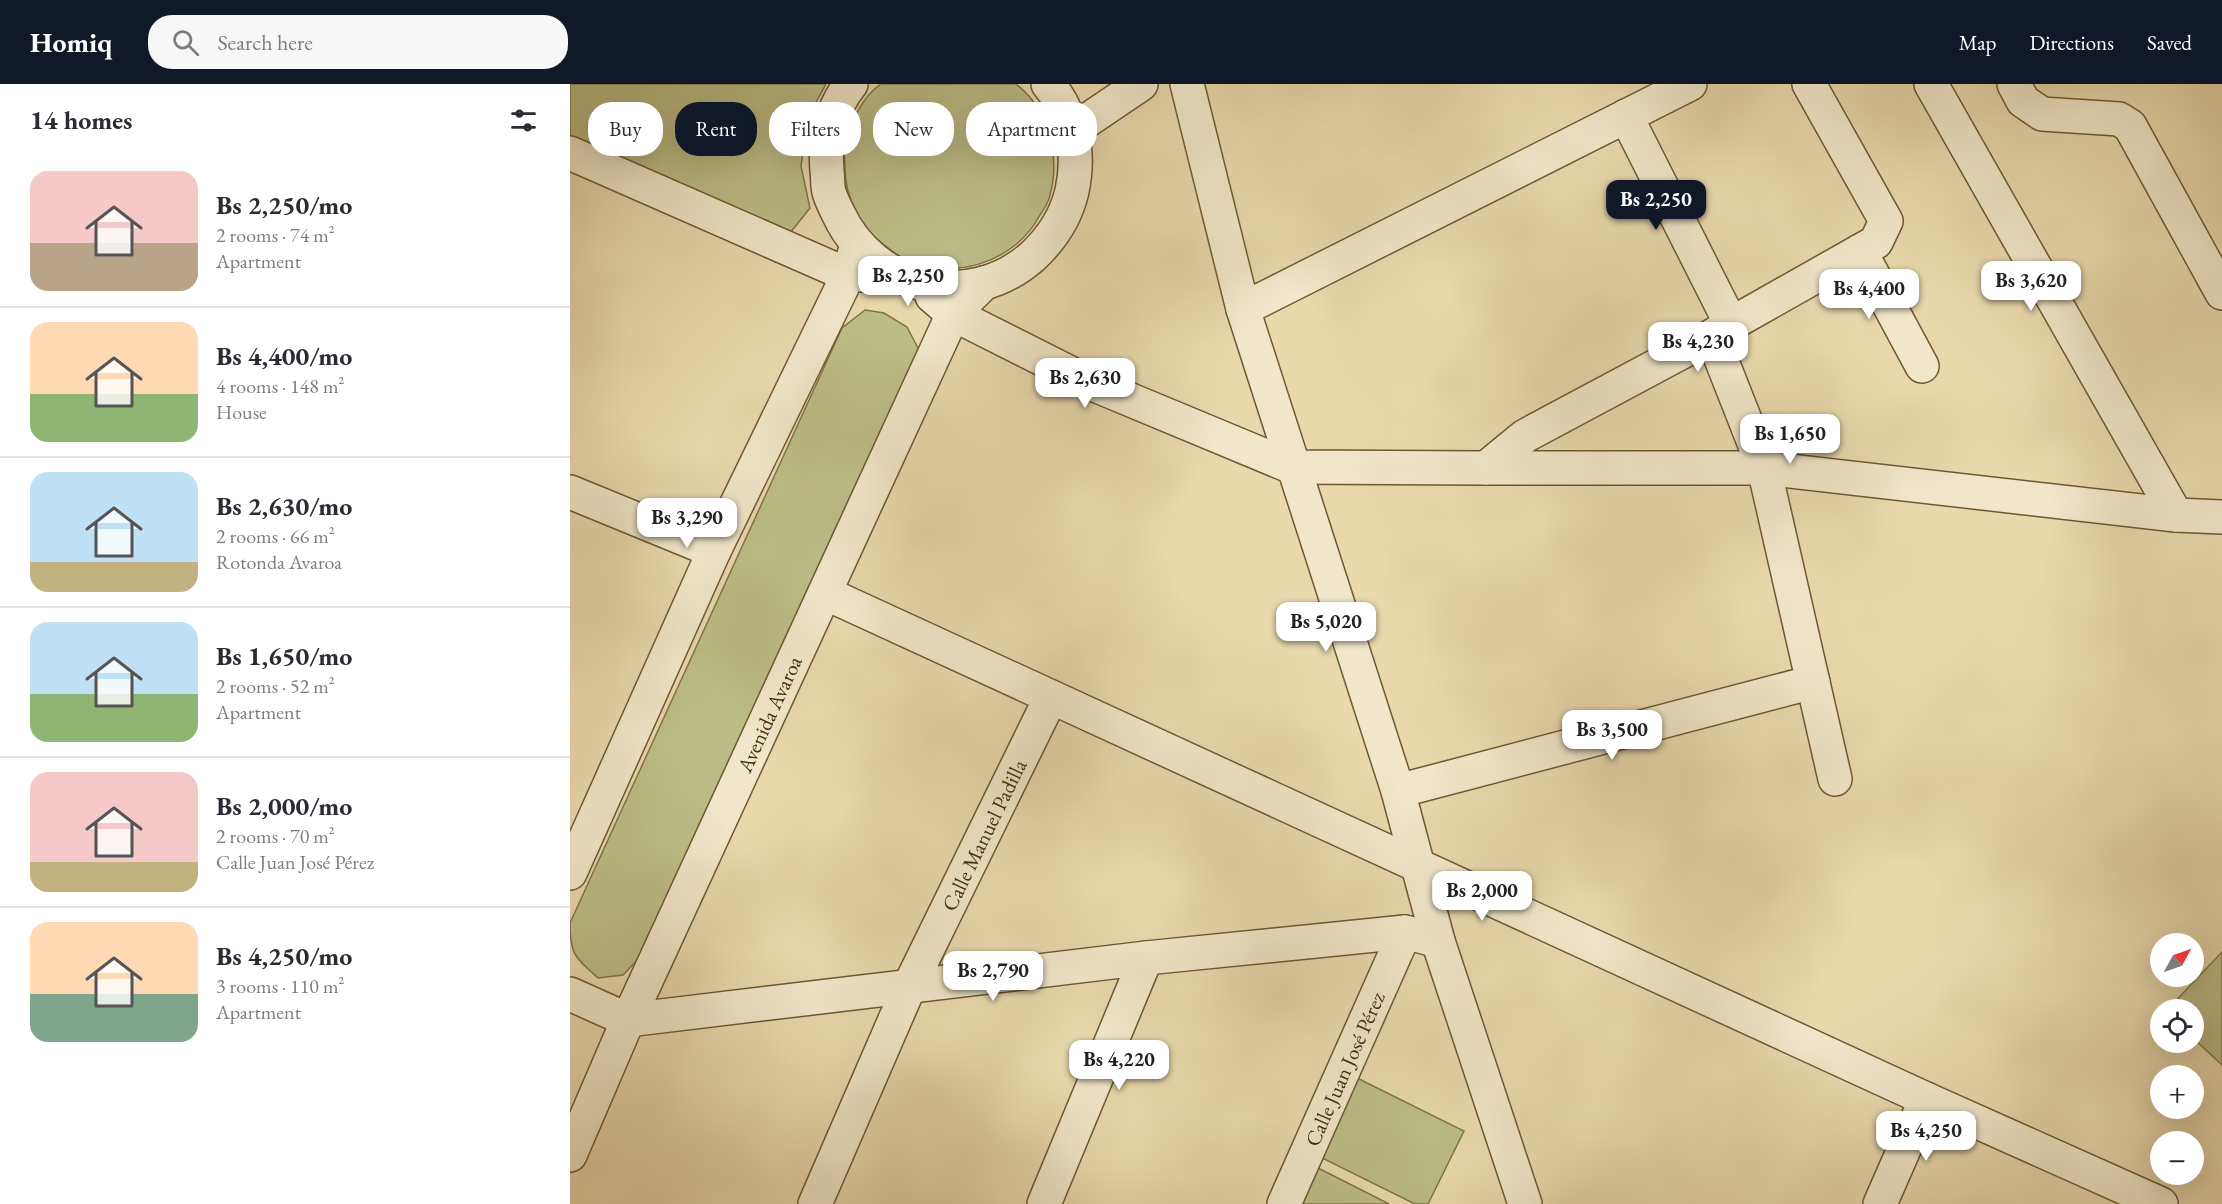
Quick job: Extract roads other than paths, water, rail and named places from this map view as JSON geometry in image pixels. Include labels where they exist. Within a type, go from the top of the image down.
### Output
[{"type":"street","points":[[570,873],[714,551],[853,260],[847,232],[829,193],[825,151],[833,117],[851,84]]},
{"type":"street","points":[[1048,84],[1061,102]]},
{"type":"street","points":[[1097,114],[1141,84]]},
{"type":"street","points":[[1187,84],[1243,309],[1398,791],[1438,941],[1532,1200]]},
{"type":"street","points":[[1486,468],[1526,436],[1721,330],[1876,242],[1886,221],[1809,84]]},
{"type":"street","points":[[1931,84],[2176,515]]},
{"type":"street","points":[[2014,84],[2023,101],[2042,114],[2119,119],[2130,126],[2222,293]]},
{"type":"street","points":[[1243,309],[1681,86]]},
{"type":"street","points":[[1626,116],[1721,330],[1764,468],[1835,779]]},
{"type":"street","points":[[570,153],[906,279],[951,287],[984,283],[1020,267],[1049,241],[1068,207],[1076,169],[1075,156]]},
{"type":"street","points":[[1860,251],[1922,366]]},
{"type":"street","points":[[906,279],[953,314],[1090,383],[1292,467],[1764,468],[2176,515],[2222,517]]},
{"type":"street","name":"Avenida Avaroa","points":[[570,1155],[628,1020],[953,314],[984,283]]},
{"type":"street","points":[[570,492],[714,551]]},
{"type":"street","points":[[825,593],[1926,1099],[2162,1204]]},
{"type":"street","points":[[1398,791],[1813,682]]},
{"type":"street","name":"Calle Manuel Padilla","points":[[815,1204],[910,986],[1051,697]]},
{"type":"street","points":[[570,994],[628,1020],[1146,958],[1405,932],[1438,941]]},
{"type":"street","name":"Calle Juan José Pérez","points":[[1284,1204],[1405,932]]},
{"type":"street","points":[[1044,1204],[1146,958]]},
{"type":"street","points":[[1880,1204],[1926,1099]]}]
